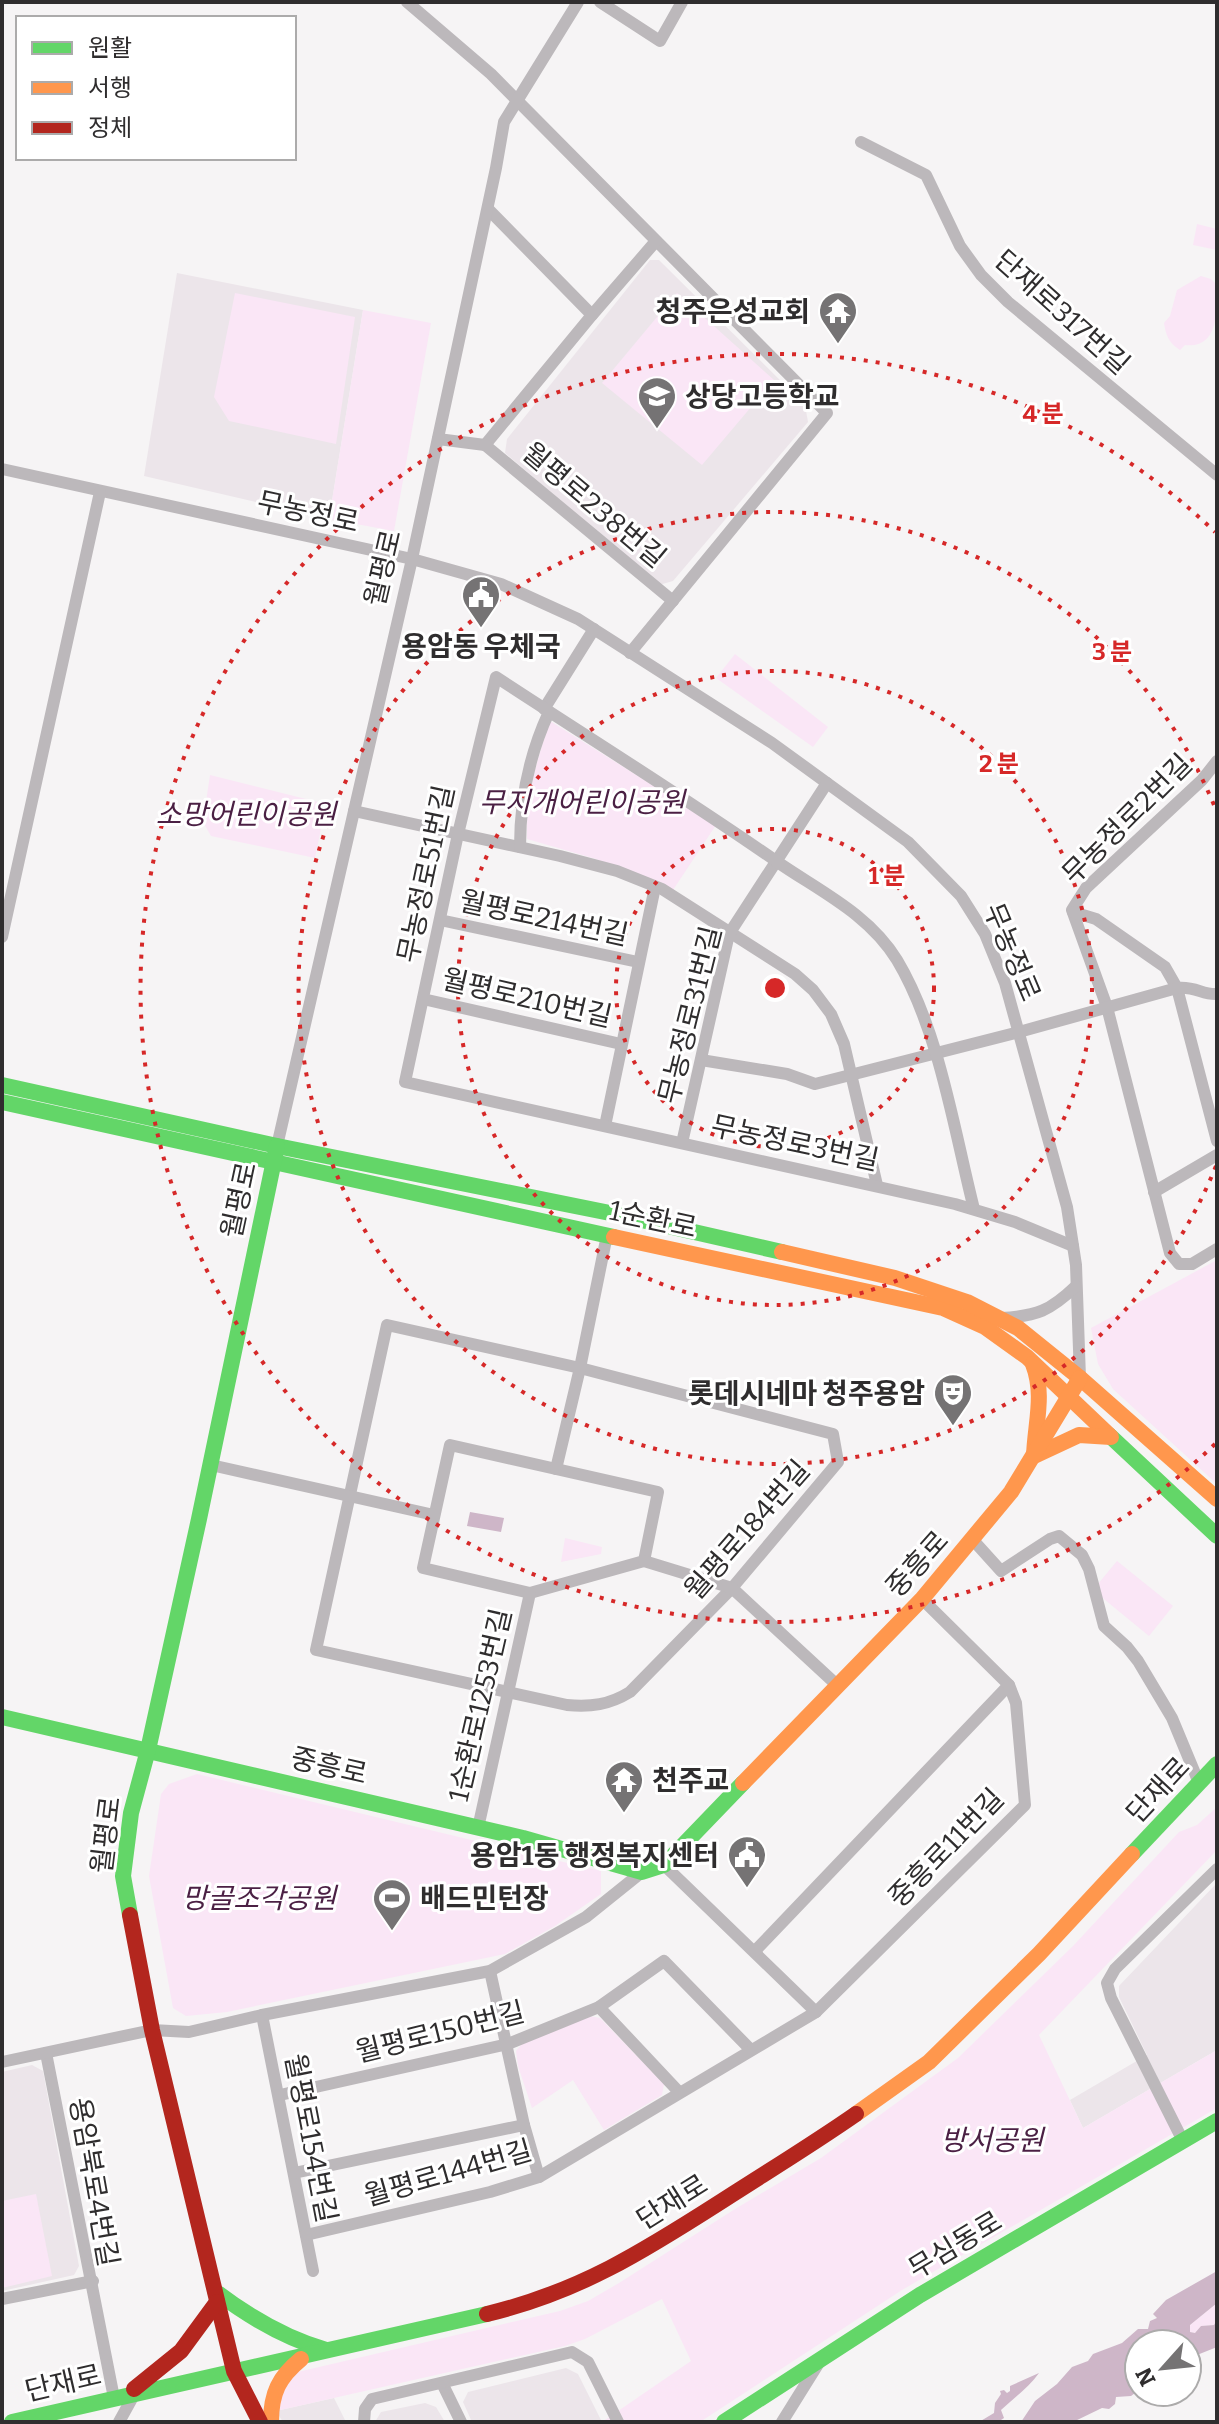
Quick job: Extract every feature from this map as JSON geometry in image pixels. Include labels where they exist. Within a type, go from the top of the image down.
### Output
[{"type":"street","points":[[407,2],[491,74],[827,413],[630,653]]},
{"type":"street","name":"월평로","points":[[260,2422],[234,2371],[152,2030],[123,1876],[131,1813],[148,1750],[211,1465],[277,1146],[412,559],[504,122],[578,2]]},
{"type":"street","points":[[600,2],[660,41],[682,2]]},
{"type":"street","name":"단재로317번길","points":[[861,142],[926,175],[960,246],[981,275],[1008,302],[1217,475]]},
{"type":"street","points":[[488,209],[592,315]]},
{"type":"street","name":"월평로238번길","points":[[485,445],[656,241]]},
{"type":"street","name":"월평로238번길","points":[[438,439],[485,445],[673,601]]},
{"type":"street","name":"무농정로","points":[[2,469],[412,559],[501,584],[594,629],[772,743],[908,842],[961,896],[985,934],[1005,983],[1067,1207],[1073,1246],[1080,1378]]},
{"type":"street","points":[[2,937],[100,492]]},
{"type":"street","points":[[520,847],[526,778],[546,710],[594,629]]},
{"type":"street","name":"무농정로51번길","points":[[405,1082],[458,834],[496,677],[546,710]]},
{"type":"street","points":[[546,710],[837,899],[873,930],[895,957],[915,994],[935,1054],[974,1209]]},
{"type":"street","name":"무농정로2번길","points":[[1154,1192],[1107,1007],[1073,912],[1086,888],[1202,780],[1217,761]]},
{"type":"street","name":"무농정로31번길","points":[[682,1143],[729,934],[827,783]]},
{"type":"street","points":[[354,811],[617,871],[655,887],[795,974],[813,990],[831,1014],[844,1044],[877,1185]]},
{"type":"street","points":[[605,1126],[655,887]]},
{"type":"street","name":"무농정로2번길","points":[[1073,912],[1096,919],[1165,967],[1177,988]]},
{"type":"street","name":"월평로214번길","points":[[440,920],[638,962]]},
{"type":"street","points":[[701,1060],[787,1074],[815,1084],[1177,988],[1193,986],[1217,994]]},
{"type":"street","points":[[1177,988],[1217,1141]]},
{"type":"street","name":"월평로210번길","points":[[423,999],[621,1044]]},
{"type":"street","name":"무농정로3번길","points":[[405,1082],[877,1185],[974,1209],[1073,1246]]},
{"type":"street","name":"1순환로","points":[[2,1085],[277,1146],[615,1214],[895,1278],[939,1291],[1018,1328],[1080,1378],[1217,1499]]},
{"type":"street","name":"1순환로","points":[[2,1102],[273,1164],[943,1308],[985,1327],[1027,1357],[1217,1536]]},
{"type":"street","points":[[1217,1155],[1154,1192],[1170,1253],[1179,1264],[1192,1264],[1217,1249]]},
{"type":"street","points":[[556,1469],[607,1235]]},
{"type":"street","points":[[1000,1318],[1042,1313],[1076,1286]]},
{"type":"street","name":"월평로184번길","points":[[387,1325],[580,1368],[833,1434],[838,1462],[732,1588],[630,1692],[617,1700],[592,1707],[567,1705],[316,1650],[387,1325]]},
{"type":"street","points":[[1027,1357],[1035,1368],[1041,1393],[1040,1413],[1033,1437],[1034,1456],[1075,1435],[1097,1433],[1111,1437]]},
{"type":"street","name":"중흥로","points":[[664,1865],[922,1599],[973,1540],[1011,1492],[1080,1378]]},
{"type":"street","name":"1순환로1253번길","points":[[450,1445],[556,1469],[658,1492],[644,1561],[530,1593],[423,1568],[450,1445]]},
{"type":"street","points":[[211,1465],[434,1515]]},
{"type":"street","points":[[973,1540],[1001,1571],[1059,1536],[1082,1555],[1089,1569],[1104,1626],[1138,1661],[1172,1718],[1199,1783]]},
{"type":"street","points":[[644,1561],[732,1588],[838,1686]]},
{"type":"street","name":"1순환로1253번길","points":[[478,1828],[530,1593]]},
{"type":"street","points":[[755,1951],[1009,1685],[922,1599]]},
{"type":"street","name":"중흥로11번길","points":[[816,2012],[1025,1805],[1016,1703],[1009,1685]]},
{"type":"street","name":"중흥로","points":[[2,1717],[478,1828],[642,1872]]},
{"type":"street","name":"단재로","points":[[12,2422],[517,2307],[596,2277],[811,2145],[929,2062],[1039,1954],[1217,1764]]},
{"type":"street","points":[[2,2062],[152,2030],[189,2032],[490,1971],[586,1917],[642,1872],[664,1865],[816,2012]]},
{"type":"street","points":[[1183,2141],[1111,1998],[1107,1983],[1115,1969],[1217,1869]]},
{"type":"street","name":"월평로150번길","points":[[280,2095],[508,2044],[599,2007],[664,1961],[750,2049]]},
{"type":"street","points":[[490,1971],[524,2125],[539,2177]]},
{"type":"street","points":[[599,2007],[679,2092]]},
{"type":"street","name":"월평로144번길","points":[[306,2235],[490,2192],[539,2177],[816,2012]]},
{"type":"street","name":"월평로154번길","points":[[262,2015],[313,2271]]},
{"type":"street","name":"용암북로4번길","points":[[2,2299],[93,2281],[46,2053]]},
{"type":"street","name":"무심동로","points":[[724,2422],[920,2295],[1217,2121]]},
{"type":"street","points":[[294,2173],[524,2125]]},
{"type":"street","points":[[93,2281],[125,2395],[119,2422]]},
{"type":"street","points":[[125,2395],[165,2368],[198,2335],[216,2296],[297,2343],[332,2351]]},
{"type":"street","points":[[364,2422],[365,2409],[372,2399],[572,2352],[588,2362],[618,2422]]},
{"type":"street","points":[[271,2422],[271,2398],[279,2377],[304,2357]]},
{"type":"street","points":[[782,2422],[821,2358]]},
{"type":"street","points":[[442,2383],[461,2422]]},
{"type":"shaded area","name":"상당고등학교","points":[[650,260],[659,260],[805,405],[808,422],[673,581],[659,585],[505,453],[507,439]]},
{"type":"shaded area","points":[[177,273],[363,310],[329,519],[144,476]]},
{"type":"shaded area","points":[[470,1512],[504,1518],[501,1532],[467,1526]]},
{"type":"shaded area","points":[[1215,1885],[1217,2050],[1083,2128],[1070,2100],[1147,2055],[1119,1997],[1119,1986]]},
{"type":"shaded area","points":[[32,2065],[43,2071],[79,2266],[74,2275],[2,2291],[2,2072]]},
{"type":"shaded area","points":[[1217,2271],[1217,2303],[1190,2328],[1148,2328],[1150,2321],[1157,2318],[1153,2314],[1166,2300]]},
{"type":"shaded area","points":[[1217,2320],[1217,2347],[1203,2353],[1203,2328],[1199,2328],[1214,2325]]},
{"type":"shaded area","points":[[1122,2343],[1123,2397],[1116,2397],[1115,2404],[1109,2409],[1102,2408],[1073,2422],[1021,2422],[1035,2401],[1072,2367],[1088,2361],[1093,2354]]},
{"type":"shaded area","points":[[566,2368],[578,2374],[602,2422],[472,2422],[463,2402],[468,2392]]},
{"type":"shaded area","points":[[1039,2373],[1001,2410],[1004,2418],[998,2422],[979,2422],[994,2413],[1000,2391],[1007,2393],[1010,2386]]},
{"type":"shaded area","points":[[334,2398],[346,2422],[283,2422],[276,2411]]},
{"type":"shaded area","points":[[425,2403],[436,2407],[445,2422],[375,2422],[381,2412]]},
{"type":"green space","points":[[1197,224],[1217,229],[1217,250],[1193,245]]},
{"type":"green space","points":[[1201,276],[1217,285],[1214,326],[1204,341],[1185,345],[1180,350],[1169,339],[1164,323],[1170,316],[1177,290]]},
{"type":"green space","points":[[235,293],[355,317],[336,444],[229,421],[214,397]]},
{"type":"green space","points":[[677,293],[774,380],[702,465],[602,383]]},
{"type":"green space","points":[[363,310],[431,323],[394,531],[329,519]]},
{"type":"green space","points":[[735,654],[828,727],[813,747],[716,678]]},
{"type":"green space","name":"무지개어린이공원","points":[[550,721],[716,825],[673,890],[596,859],[527,839],[530,793]]},
{"type":"green space","name":"소망어린이공원","points":[[210,775],[326,804],[315,858],[211,836],[203,822]]},
{"type":"green space","points":[[1217,1260],[1217,1484],[1113,1389],[1098,1364],[1091,1328]]},
{"type":"green space","points":[[565,1538],[602,1547],[601,1554],[561,1562]]},
{"type":"green space","points":[[1117,1561],[1173,1606],[1149,1636],[1093,1590]]},
{"type":"green space","name":"망골조각공원","points":[[197,1774],[601,1871],[601,1894],[555,1926],[505,1954],[227,2012],[186,2016],[173,2008],[149,1876],[161,1794],[169,1784]]},
{"type":"green space","name":"방서공원","points":[[1217,1807],[1217,1850],[1039,2035],[1083,2128],[1217,2050],[1217,2108],[902,2290],[700,2422],[602,2422],[691,2361],[662,2299],[585,2339],[565,2346],[276,2411],[275,2392],[289,2374],[560,2311],[588,2301],[821,2158],[958,2058],[1073,1946],[1179,1832],[1197,1825]]},
{"type":"green space","points":[[589,2016],[600,2018],[664,2084],[662,2095],[604,2130],[573,2080],[532,2108],[516,2051],[522,2044]]},
{"type":"green space","points":[[36,2194],[52,2276],[2,2288],[2,2201]]},
{"type":"green space","points":[[1217,2303],[1214,2325],[1190,2328]]},
{"type":"traffic: fast","points":[[2,1085],[782,1252]]},
{"type":"traffic: fast","points":[[2,1102],[614,1237]]},
{"type":"traffic: fast","points":[[130,1915],[123,1876],[131,1813],[199,1519],[277,1146]]},
{"type":"traffic: fast","points":[[1109,1435],[1217,1536]]},
{"type":"traffic: fast","points":[[2,1717],[523,1838],[642,1872],[664,1865],[743,1783]]},
{"type":"traffic: fast","points":[[1132,1854],[1217,1764]]},
{"type":"traffic: fast","points":[[724,2422],[920,2295],[1217,2121]]},
{"type":"traffic: fast","points":[[215,2291],[268,2326],[326,2350]]},
{"type":"traffic: fast","points":[[12,2422],[487,2314]]},
{"type":"traffic: slow","points":[[614,1237],[943,1308],[985,1327],[1027,1357],[1109,1435]]},
{"type":"traffic: slow","points":[[782,1252],[895,1278],[967,1302],[1018,1328],[1080,1378],[1217,1499]]},
{"type":"traffic: slow","points":[[1033,1364],[1039,1398],[1034,1456],[1079,1435],[1111,1437]]},
{"type":"traffic: slow","points":[[743,1783],[922,1599],[1011,1492],[1080,1378]]},
{"type":"traffic: slow","points":[[856,2114],[929,2062],[1039,1954],[1132,1854]]},
{"type":"traffic: slow","points":[[271,2422],[278,2386],[301,2359]]},
{"type":"traffic: jam","points":[[130,1915],[152,2030],[234,2371],[260,2422]]},
{"type":"traffic: jam","points":[[487,2314],[552,2294],[638,2253],[856,2114]]},
{"type":"traffic: jam","points":[[134,2389],[181,2351],[217,2302]]},
{"type":"place","name":"청주은성교회","points":[[838,345]]},
{"type":"place","name":"상당고등학교","points":[[657,430]]},
{"type":"place","name":"용암동 우체국","points":[[481,629]]},
{"type":"place","name":"롯데시네마 청주용암","points":[[953,1427]]},
{"type":"place","name":"천주교","points":[[624,1814]]},
{"type":"place","name":"용암1동 행정복지센터","points":[[747,1889]]},
{"type":"place","name":"배드민턴장","points":[[392,1932]]}]
